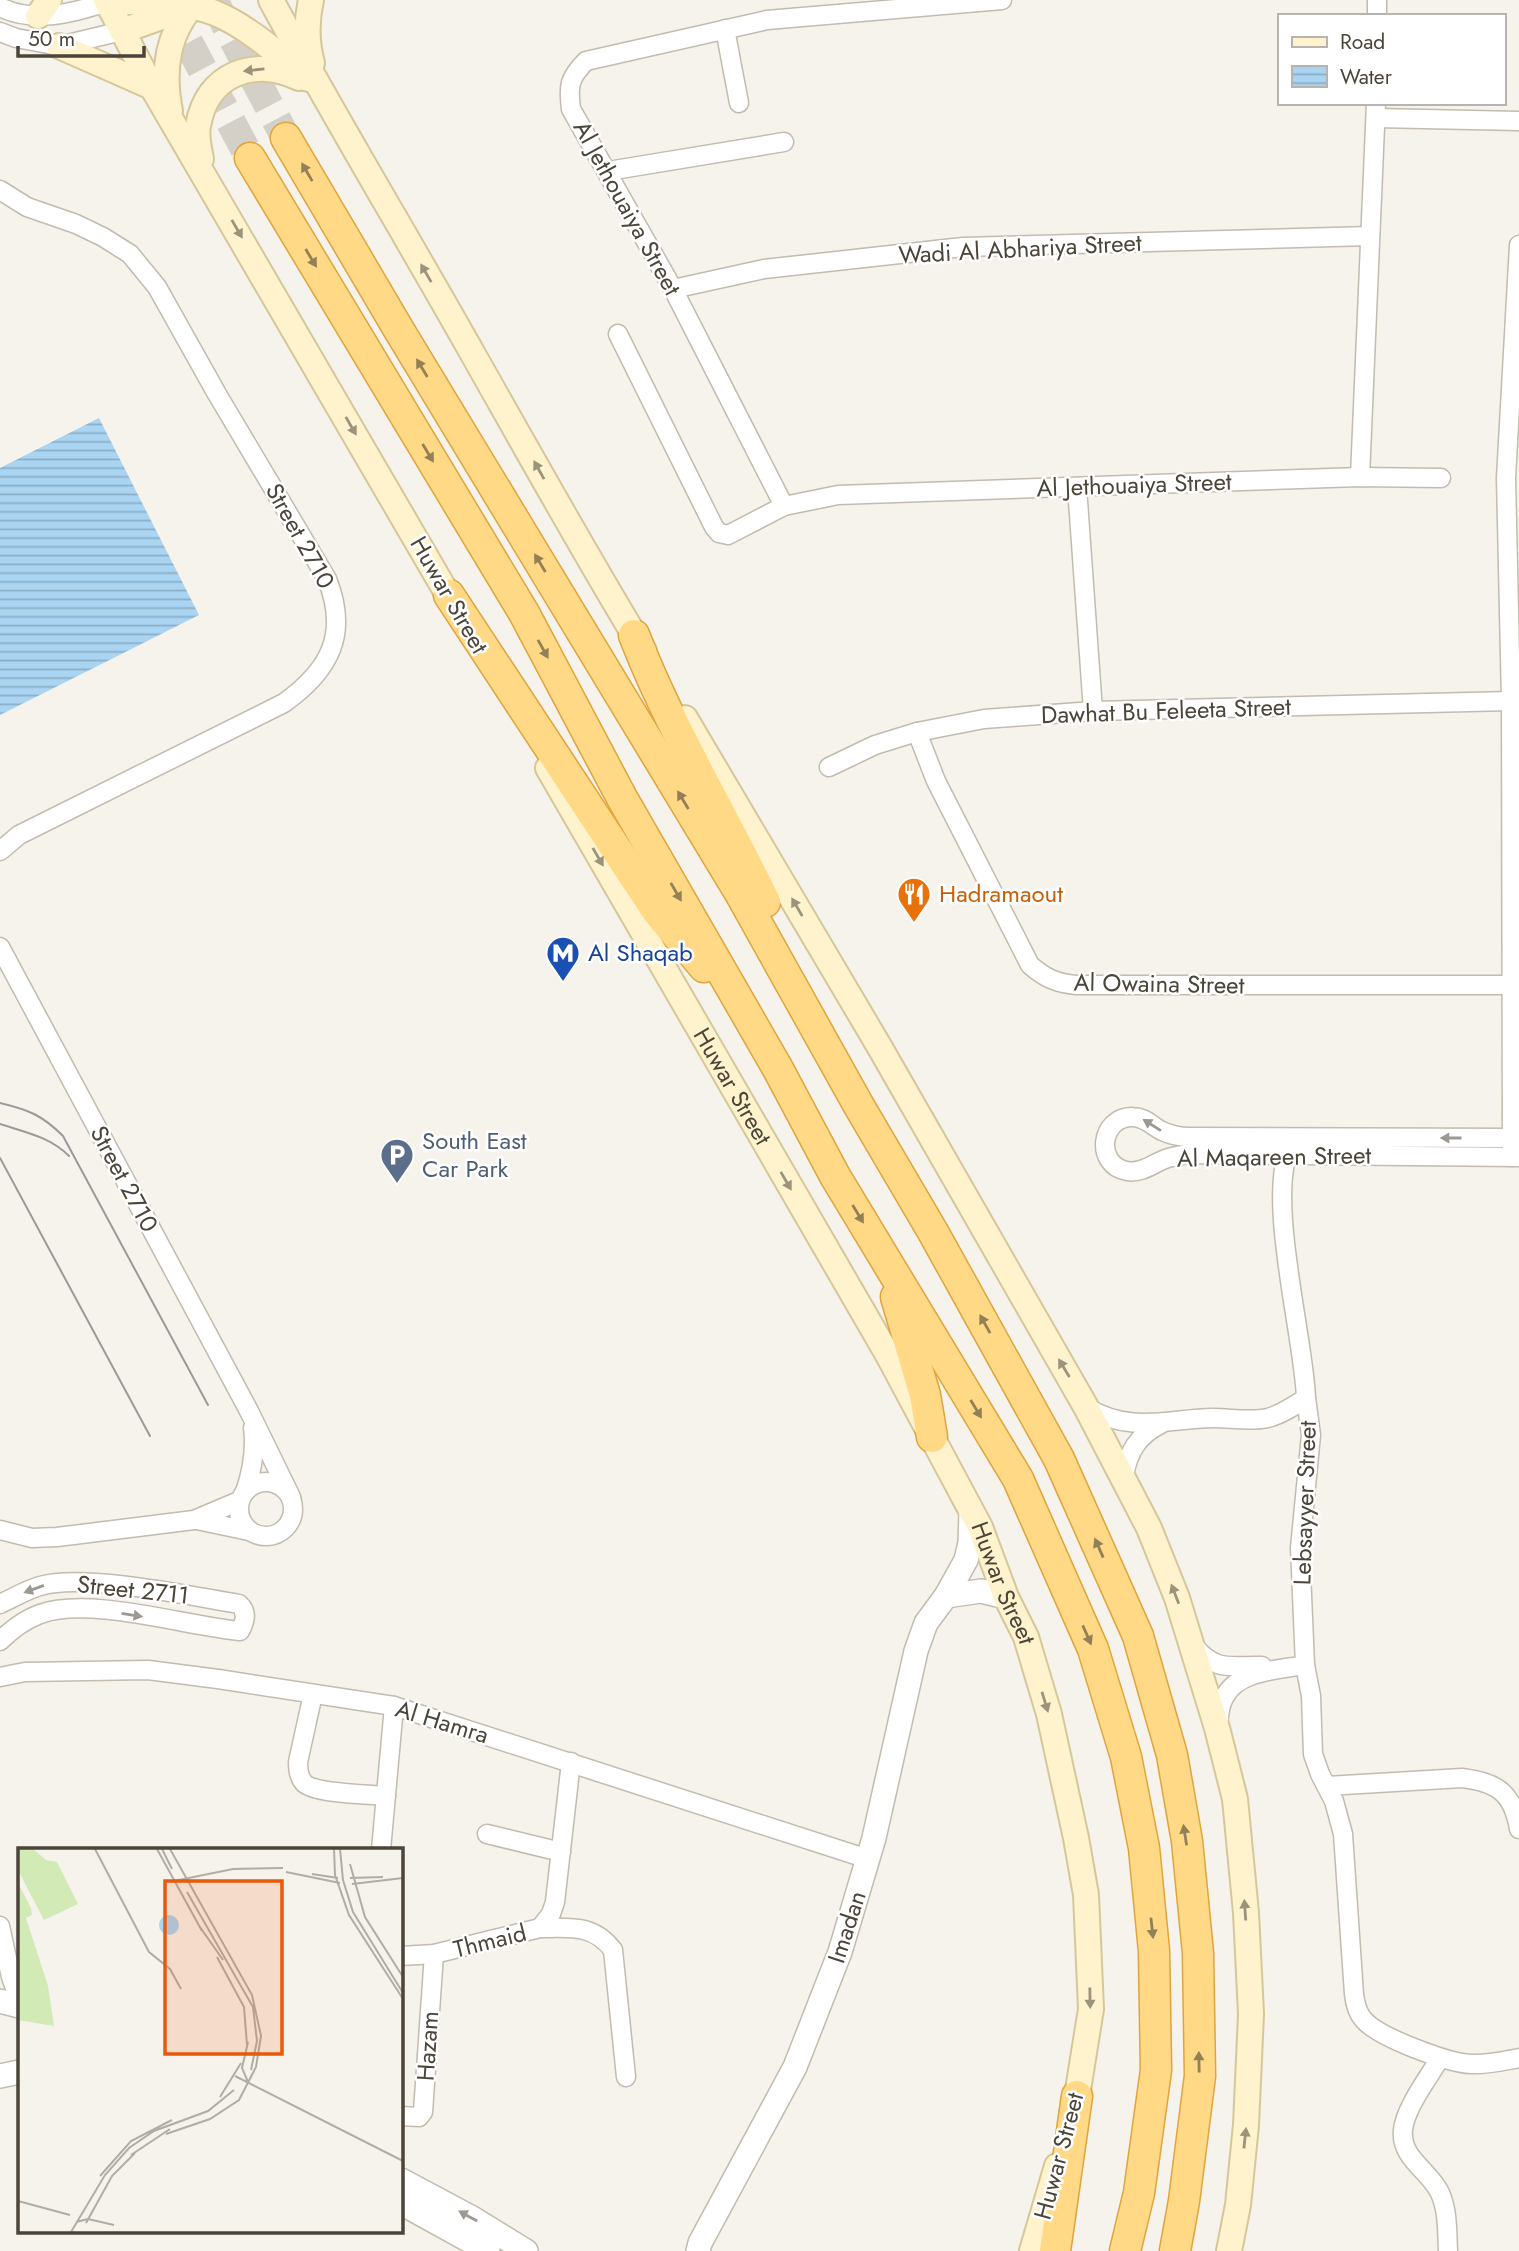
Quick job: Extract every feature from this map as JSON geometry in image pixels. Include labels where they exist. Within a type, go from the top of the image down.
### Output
[{"type":"highway","points":[[286,138],[740,893],[933,1232],[1059,1459],[1138,1636],[1172,1755],[1187,1841],[1198,1953],[1200,2076],[1175,2251]]},
{"type":"highway","name":"Huwar Street","points":[[250,158],[524,614],[622,798],[756,1030],[835,1176],[1018,1479],[1093,1648],[1126,1758],[1143,1848],[1154,1951],[1156,2070],[1139,2193],[1125,2251]]},
{"type":"highway","points":[[449,595],[657,911],[756,1030]]},
{"type":"highway","points":[[634,635],[655,689],[774,920],[803,1007]]},
{"type":"highway","points":[[884,1256],[925,1395],[932,1437]]},
{"type":"highway","points":[[1055,2251],[1077,2096]]},
{"type":"main road","points":[[271,0],[318,88],[634,635],[893,1069],[1124,1476],[1160,1556],[1193,1645],[1235,1799],[1246,1913],[1251,2014],[1246,2125],[1238,2205],[1229,2251]]},
{"type":"main road","points":[[311,0],[307,21],[307,47],[318,88]]},
{"type":"main road","points":[[108,1],[198,2],[274,51],[318,88]]},
{"type":"main road","name":"Huwar Street","points":[[108,1],[152,88],[449,595],[888,1355],[980,1527],[1006,1597],[1026,1637],[1049,1714],[1086,1895],[1090,2009],[1077,2096],[1032,2251]]},
{"type":"main road","points":[[122,31],[160,1]]},
{"type":"main road","points":[[122,31],[198,2]]},
{"type":"main road","points":[[173,122],[166,88],[169,48],[198,2]]},
{"type":"main road","points":[[59,46],[152,88]]},
{"type":"main road","points":[[202,170],[197,129],[208,97],[216,86],[244,70],[266,68],[285,72],[318,88]]},
{"type":"street","name":"Al Jethouaiya Street","points":[[783,506],[673,289],[571,109],[568,91],[573,73],[586,61],[767,20],[1002,0]]},
{"type":"street","points":[[0,7],[23,15],[43,8],[72,13],[108,1]]},
{"type":"street","points":[[725,29],[739,103]]},
{"type":"street","points":[[0,32],[16,38],[59,46],[122,31]]},
{"type":"street","points":[[1360,477],[1376,111],[1519,121]]},
{"type":"street","points":[[608,171],[784,142]]},
{"type":"street","name":"Street 2710","points":[[0,190],[27,207],[76,224],[103,237],[130,254],[158,287],[217,394],[327,579],[334,597],[336,619],[334,645],[317,676],[284,703],[19,835],[0,851]]},
{"type":"street","name":"Wadi Al Abhariya Street","points":[[673,289],[764,269],[963,247],[1370,236]]},
{"type":"street","points":[[1515,1157],[1506,478],[1519,245]]},
{"type":"street","name":"Al Jethouaiya Street","points":[[618,334],[719,533],[728,535],[783,506],[838,495],[1360,477],[1441,478]]},
{"type":"street","points":[[1077,486],[1093,711]]},
{"type":"street","name":"Dawhat Bu Feleeta Street","points":[[829,767],[875,745],[917,732],[984,719],[1093,711],[1511,701]]},
{"type":"street","name":"Al Owaina Street","points":[[917,732],[936,781],[1030,965],[1054,982],[1076,985],[1511,985]]},
{"type":"street","name":"Street 2710","points":[[0,947],[249,1411],[291,1497]]},
{"type":"street","name":"Al Maqareen Street","points":[[1515,1138],[1178,1136],[1158,1129],[1145,1120],[1131,1117],[1112,1125],[1104,1144],[1112,1164],[1132,1172],[1179,1155],[1515,1157]]},
{"type":"street","points":[[1287,1155],[1292,1145],[1301,1138]]},
{"type":"street","name":"Lebsayyer Street","points":[[1287,1155],[1284,1186],[1285,1238],[1304,1361],[1311,1435],[1300,1548],[1305,1665],[1311,1696],[1313,1754],[1340,1818],[1343,1834],[1356,2007],[1372,2028],[1440,2058],[1483,2064],[1519,2058]]},
{"type":"street","name":"Lebsayyer Street","points":[[1086,1407],[1119,1422],[1164,1423],[1211,1418],[1268,1418],[1306,1398]]},
{"type":"street","name":"Street 2710","points":[[242,1496],[254,1452],[254,1431],[249,1411]]},
{"type":"street","name":"Lebsayyer Street","points":[[1124,1476],[1126,1461],[1137,1441],[1154,1427],[1164,1423]]},
{"type":"street","points":[[0,1530],[32,1538],[57,1537],[194,1520],[269,1536],[287,1527],[293,1507],[291,1497],[284,1489],[275,1483],[264,1482],[253,1485],[242,1496],[194,1520]]},
{"type":"street","points":[[242,1496],[239,1513],[242,1523],[249,1531]]},
{"type":"street","name":"Imadan","points":[[696,2248],[795,2067],[840,1952],[868,1859],[916,1651],[926,1623],[946,1596],[966,1560],[970,1543],[971,1512]]},
{"type":"street","name":"Street 2711","points":[[0,1604],[39,1586],[61,1582],[109,1584],[239,1604],[244,1610],[245,1619],[240,1631],[96,1609],[62,1610],[43,1613],[27,1620],[0,1641]]},
{"type":"street","points":[[946,1596],[981,1591],[1006,1597]]},
{"type":"street","points":[[1193,1645],[1204,1658],[1221,1666],[1263,1666],[1279,1670]]},
{"type":"street","points":[[1217,1728],[1220,1707],[1229,1689],[1245,1678],[1305,1665]]},
{"type":"street","name":"Al Hamra","points":[[0,1677],[25,1672],[128,1669],[218,1679],[394,1706],[868,1859]]},
{"type":"street","points":[[313,1694],[298,1762],[304,1783],[315,1789],[386,1796]]},
{"type":"street","points":[[381,1848],[394,1706]]},
{"type":"street","name":"Thmaid","points":[[402,1956],[434,1954],[540,1928],[551,1914],[555,1902],[571,1762]]},
{"type":"street","points":[[1327,1786],[1462,1778],[1482,1780],[1509,1798],[1516,1812],[1519,1829]]},
{"type":"street","points":[[487,1834],[561,1852]]},
{"type":"street","points":[[0,1926],[10,1977],[18,1997]]},
{"type":"street","points":[[540,1928],[591,1931],[604,1939],[613,1951],[626,2077]]},
{"type":"street","name":"Hazam","points":[[402,2116],[419,2117],[423,2112],[434,1954]]},
{"type":"street","points":[[0,2001],[18,2006]]},
{"type":"street","points":[[1440,2058],[1405,2120],[1403,2138],[1408,2155],[1432,2179],[1444,2203],[1448,2251]]},
{"type":"street","points":[[0,2076],[18,2072]]},
{"type":"street","points":[[402,2181],[474,2219],[526,2251]]},
{"type":"street","points":[[402,2204],[488,2251]]},
{"type":"water","points":[[99,418],[199,615],[0,715],[0,468]]},
{"type":"tunnel","points":[[213,0],[286,138]]},
{"type":"tunnel","points":[[167,3],[250,158]]},
{"type":"tram line","points":[[0,1103],[34,1114],[63,1136],[208,1405]]},
{"type":"tram line","points":[[0,1124],[45,1140],[69,1156]]},
{"type":"tram line","points":[[0,1158],[150,1436]]},
{"type":"place","name":"Hadramaout","points":[[914,924]]},
{"type":"place","name":"Al Shaqab","points":[[563,983]]},
{"type":"place","name":"South East Car Park","points":[[397,1185]]}]
